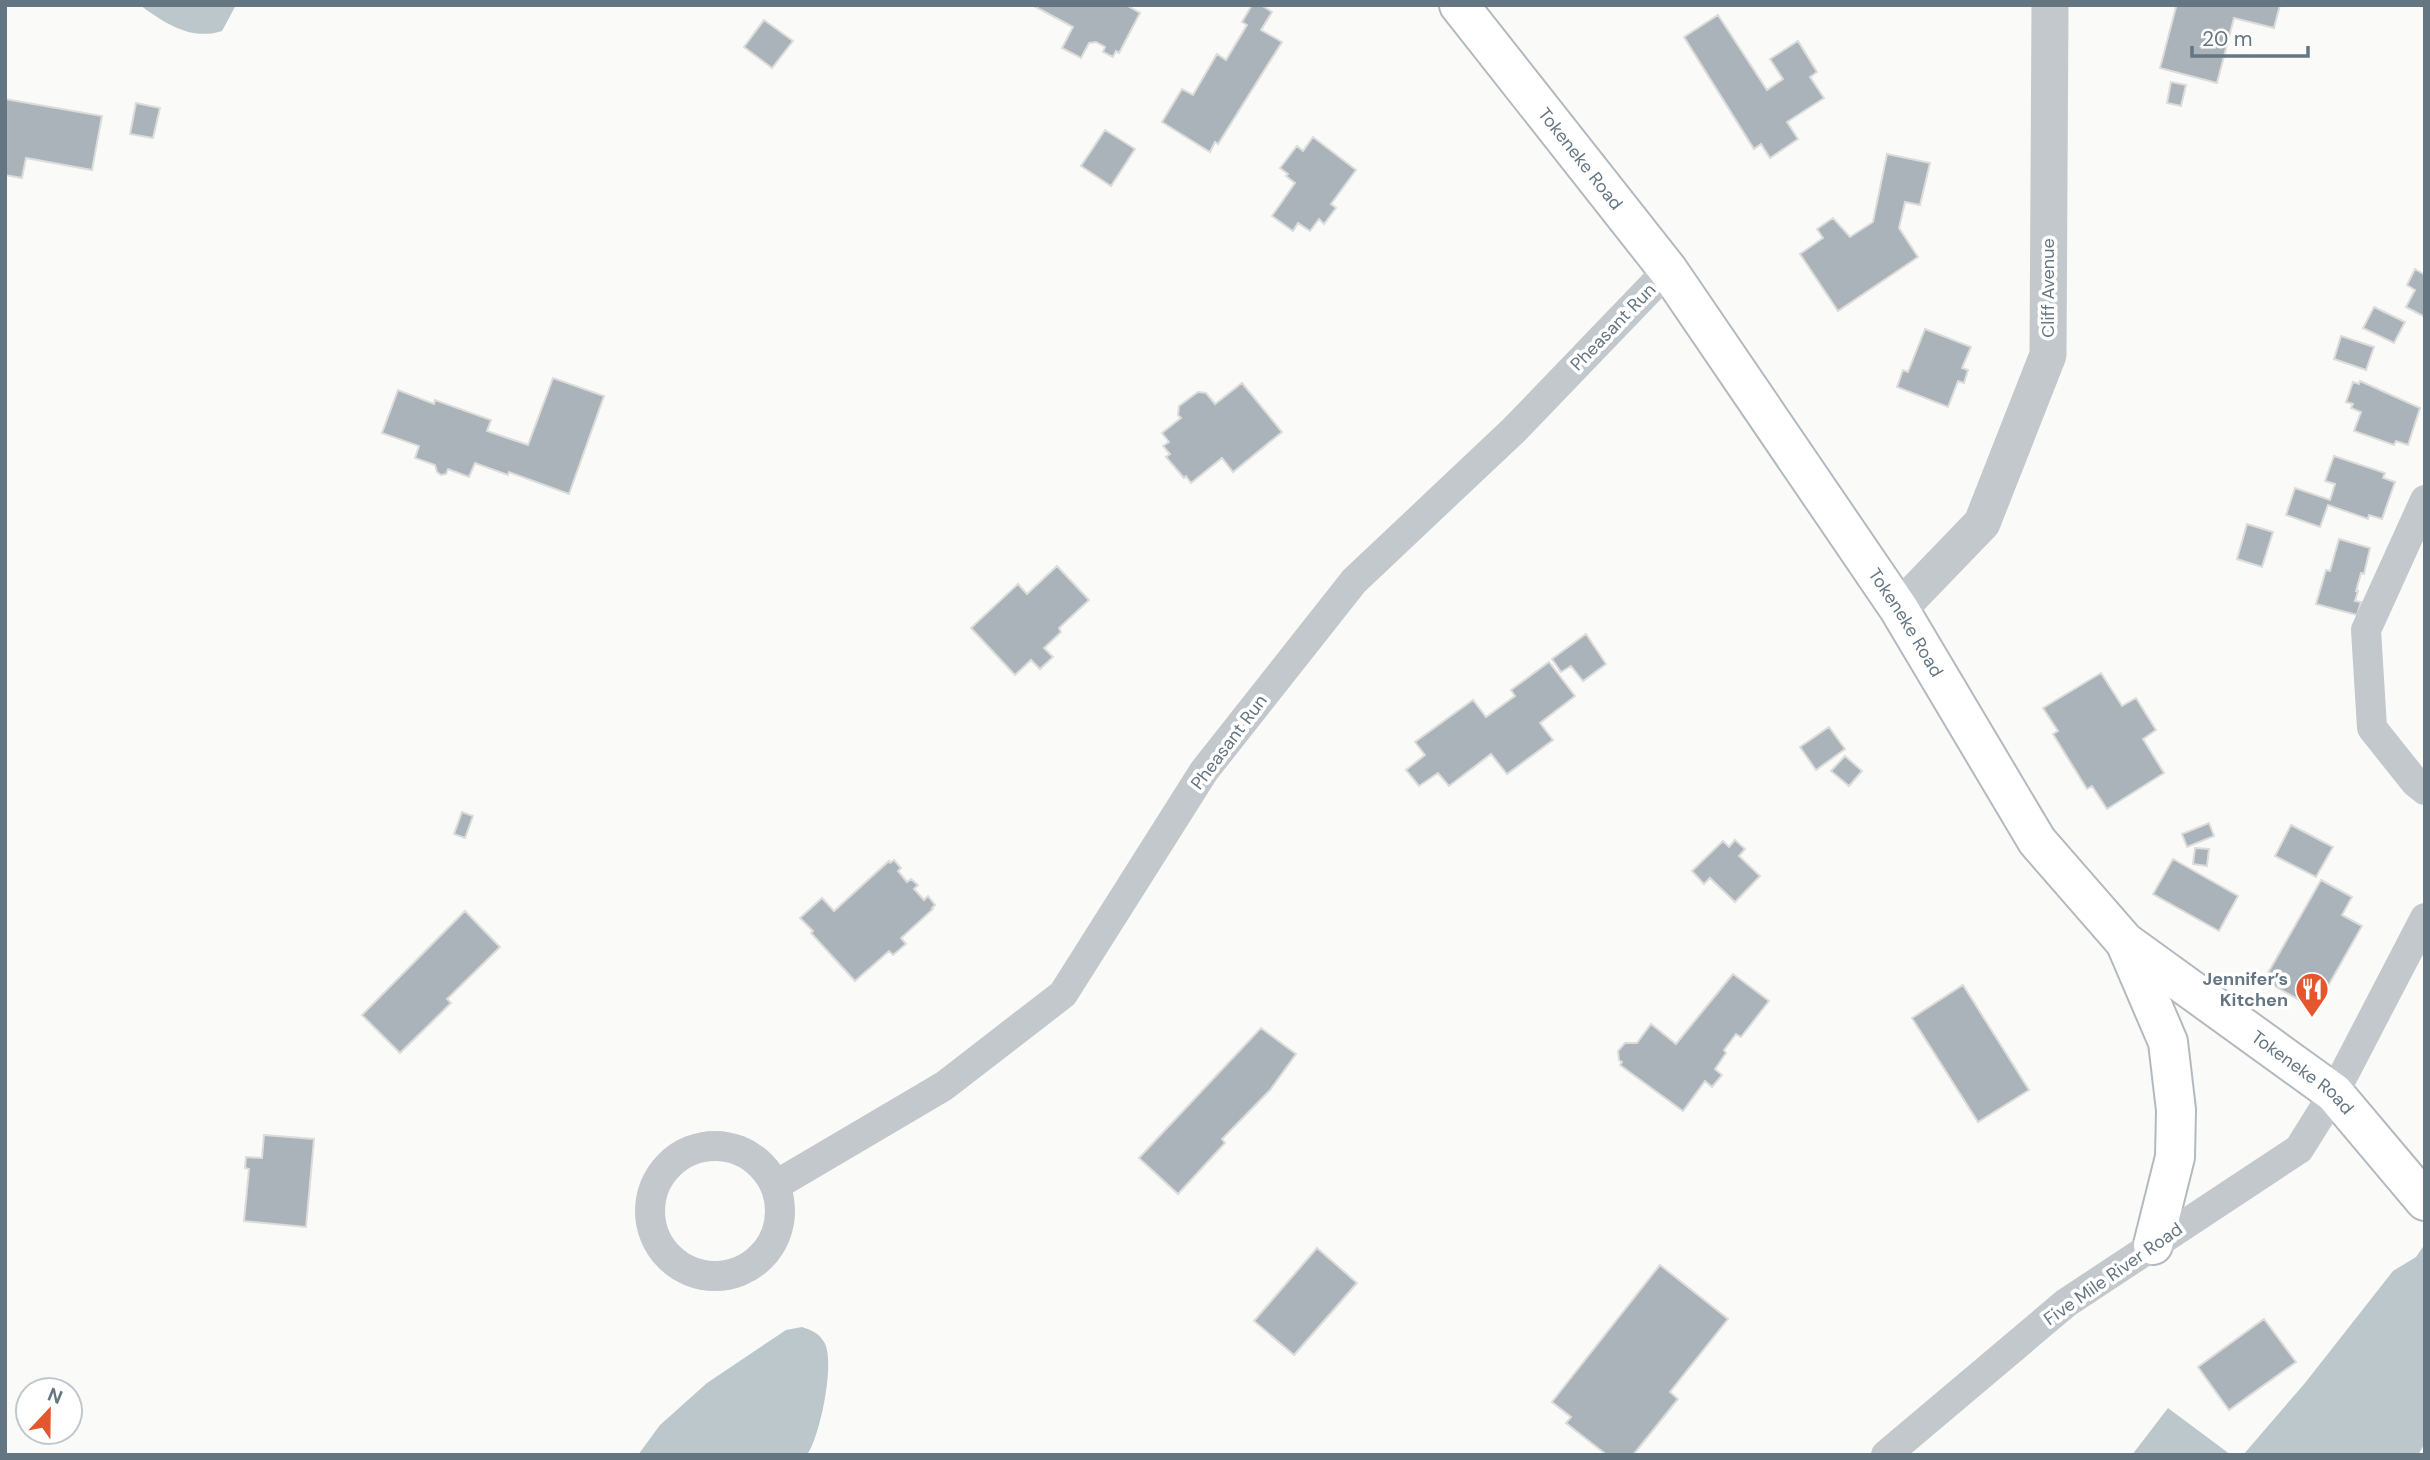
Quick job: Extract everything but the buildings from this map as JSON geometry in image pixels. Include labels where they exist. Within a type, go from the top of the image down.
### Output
[{"type":"main road","name":"Tokeneke Road","points":[[1459,5],[1668,270],[1899,609],[2037,841],[2125,942],[2334,1093],[2417,1191]]},
{"type":"main road","points":[[2125,942],[2168,1042],[2176,1110],[2175,1157],[2153,1245]]},
{"type":"street","name":"Cliff Avenue","points":[[1899,609],[1982,523],[2048,355],[2050,5]]},
{"type":"street","name":"Pheasant Run","points":[[776,1185],[944,1086],[1063,994],[1204,771],[1354,581],[1514,430],[1668,270]]},
{"type":"street","points":[[2425,500],[2366,630],[2372,728],[2425,790]]},
{"type":"street","name":"Five Mile River Road","points":[[1886,1455],[2066,1303],[2299,1149],[2334,1093],[2425,918]]},
{"type":"street","points":[[728,1146],[757,1159],[776,1185],[781,1216],[771,1246],[748,1268],[717,1277],[686,1271],[662,1250],[649,1221],[652,1189],[669,1163],[696,1147],[728,1146]]},
{"type":"shaded area","points":[[140,5],[236,5],[222,31],[199,34],[168,24]]},
{"type":"shaded area","points":[[2425,1244],[2425,1443],[2418,1455],[2243,1455],[2305,1383],[2393,1271],[2416,1257]]},
{"type":"shaded area","points":[[802,1327],[822,1339],[827,1351],[828,1365],[825,1399],[817,1432],[807,1455],[638,1455],[660,1425],[707,1383],[786,1330]]},
{"type":"shaded area","points":[[2168,1408],[2231,1455],[2132,1455]]},
{"type":"place","name":"Jennifer’s Kitchen","points":[[2312,1019]]}]
